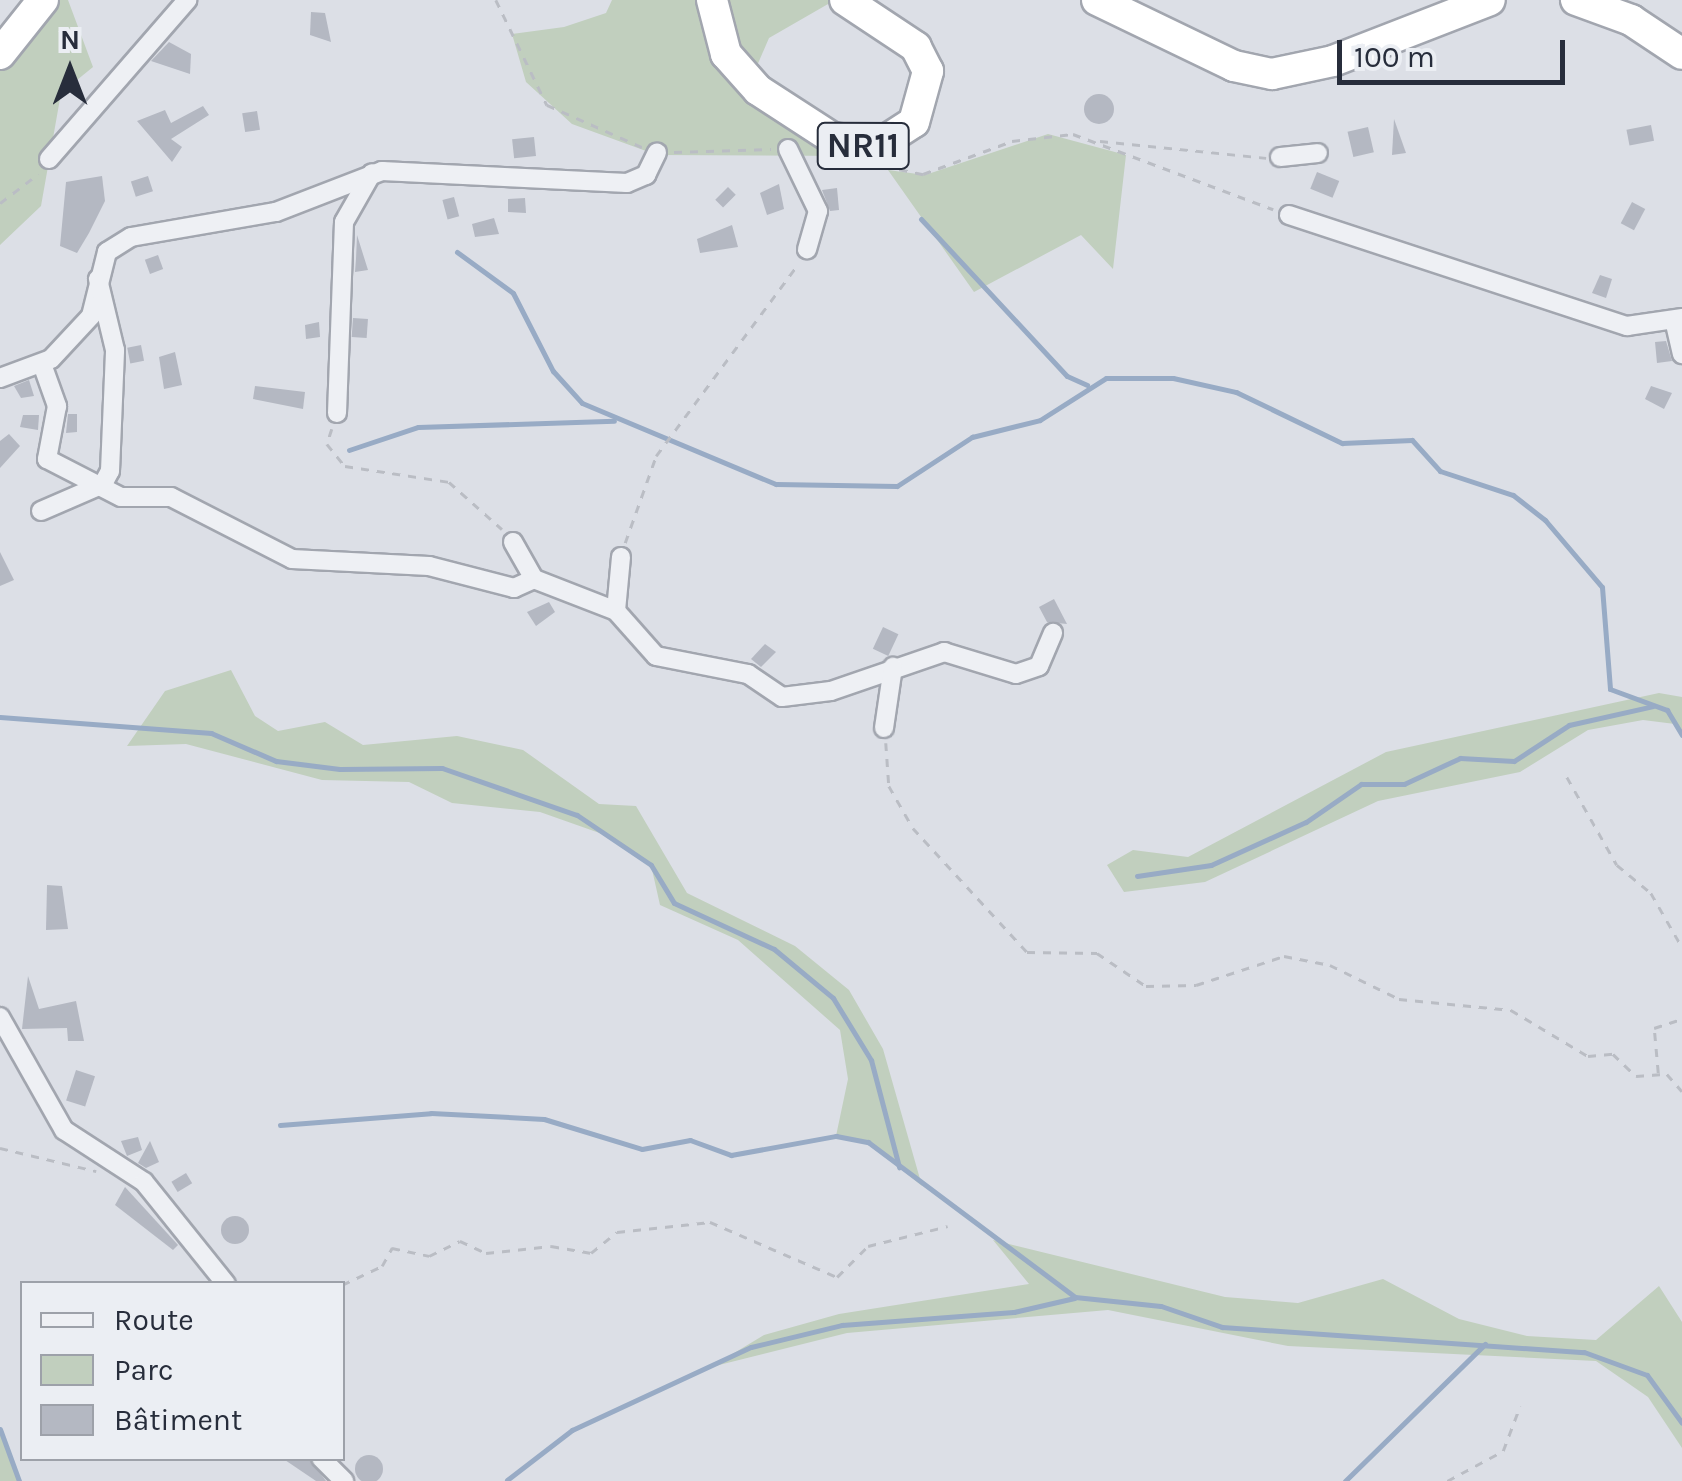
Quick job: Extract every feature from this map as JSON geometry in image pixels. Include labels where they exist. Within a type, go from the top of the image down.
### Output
[{"type":"highway","points":[[0,54],[43,0]]},
{"type":"highway","name":"NR11","points":[[712,0],[726,54],[758,90],[832,138],[865,147],[914,122],[928,71],[916,47],[846,0]]},
{"type":"highway","points":[[1098,0],[1234,66],[1272,74],[1334,60],[1490,0]]},
{"type":"highway","points":[[1576,0],[1631,20],[1682,54]]},
{"type":"street","points":[[49,160],[187,0]]},
{"type":"street","points":[[788,149],[818,210],[806,249]]},
{"type":"street","points":[[0,378],[42,364],[91,316],[96,274],[107,252],[131,237],[276,212],[372,172],[627,183],[646,176],[657,152]]},
{"type":"street","points":[[1280,157],[1318,153]]},
{"type":"street","points":[[337,413],[344,222],[372,172]]},
{"type":"street","points":[[1289,215],[1626,326],[1678,321],[1682,354]]},
{"type":"street","points":[[96,274],[118,400],[103,484]]},
{"type":"street","points":[[42,364],[57,406],[48,459],[122,497],[171,497],[292,559],[429,566],[514,588],[534,579]]},
{"type":"street","points":[[41,511],[103,484]]},
{"type":"street","points":[[512,542],[534,579],[616,610],[656,656],[748,674],[782,696],[832,691],[944,652],[1016,674],[1039,666],[1053,632]]},
{"type":"street","points":[[616,610],[621,557]]},
{"type":"street","points":[[884,728],[893,667]]},
{"type":"street","points":[[0,1018],[64,1130],[144,1182],[224,1281]]},
{"type":"street","points":[[324,1461],[344,1481]]},
{"type":"path","points":[[496,0],[547,104],[657,152],[788,149]]},
{"type":"path","points":[[865,147],[903,174],[1046,133],[1280,157]]},
{"type":"path","points":[[1099,141],[1289,215]]},
{"type":"path","points":[[0,203],[49,160]]},
{"type":"path","points":[[621,557],[656,456],[728,369],[806,249]]},
{"type":"path","points":[[337,413],[327,444],[335,458],[449,482],[512,542]]},
{"type":"path","points":[[884,728],[890,786],[912,828],[1027,952],[1097,953],[1146,986],[1196,985],[1299,959],[1398,999],[1511,1010],[1588,1056],[1614,1054],[1636,1076],[1658,1074],[1682,1090]]},
{"type":"path","points":[[1566,777],[1617,865],[1651,893],[1682,947]]},
{"type":"path","points":[[1658,1074],[1654,1028],[1682,1019]]},
{"type":"path","points":[[0,1148],[110,1174]]},
{"type":"path","points":[[345,1282],[382,1266],[392,1248],[429,1256],[460,1242],[486,1254],[552,1246],[591,1254],[617,1232],[710,1222],[836,1278],[868,1246],[948,1226]]},
{"type":"path","points":[[1447,1481],[1503,1450],[1520,1406]]},
{"type":"green space","points":[[29,0],[68,0],[93,67],[61,93],[41,206],[0,245],[0,34]]},
{"type":"green space","points":[[612,0],[835,0],[769,38],[747,89],[854,156],[657,155],[572,124],[526,82],[512,34],[564,27],[606,13]]},
{"type":"green space","points":[[1048,134],[1126,155],[1113,269],[1081,235],[974,292],[888,170],[925,175]]},
{"type":"green space","points":[[231,670],[255,716],[278,731],[325,722],[363,745],[457,736],[523,750],[599,804],[636,806],[687,893],[795,946],[849,990],[883,1049],[922,1186],[868,1142],[836,1136],[848,1079],[840,1030],[738,940],[660,905],[651,865],[608,836],[540,812],[452,803],[409,782],[322,780],[186,744],[127,746],[165,691]]},
{"type":"green space","points":[[1659,693],[1682,697],[1682,735],[1675,724],[1643,720],[1588,730],[1520,772],[1378,801],[1205,882],[1124,892],[1107,865],[1133,850],[1188,857],[1386,752]]},
{"type":"green space","points":[[993,1240],[1225,1297],[1298,1303],[1383,1279],[1459,1319],[1527,1336],[1596,1340],[1659,1286],[1682,1322],[1682,1448],[1648,1397],[1596,1361],[1288,1346],[1108,1310],[847,1333],[711,1367],[764,1335],[839,1314],[1029,1284]]},
{"type":"green space","points":[[0,1430],[19,1481],[0,1481]]},
{"type":"building","points":[[311,12],[325,13],[331,42],[310,35]]},
{"type":"building","points":[[169,42],[191,54],[190,74],[151,61]]},
{"type":"building","points":[[1099,94],[1110,98],[1114,109],[1110,120],[1099,124],[1088,120],[1084,109],[1088,98]]},
{"type":"building","points":[[203,106],[209,115],[171,139],[182,147],[172,162],[137,121],[165,110],[171,123]]},
{"type":"building","points":[[257,111],[260,130],[245,132],[242,113]]},
{"type":"building","points":[[1394,119],[1406,153],[1392,155]]},
{"type":"building","points":[[1651,125],[1654,141],[1630,145],[1626,130]]},
{"type":"building","points":[[1368,127],[1374,152],[1353,157],[1348,132]]},
{"type":"building","points":[[534,137],[536,156],[514,158],[512,139]]},
{"type":"building","points":[[1317,172],[1339,181],[1333,198],[1310,189]]},
{"type":"building","points":[[102,176],[105,201],[77,253],[60,246],[66,182]]},
{"type":"building","points":[[148,176],[153,191],[136,197],[131,182]]},
{"type":"building","points":[[779,184],[784,209],[767,215],[760,193]]},
{"type":"building","points":[[728,187],[736,195],[723,208],[715,200]]},
{"type":"building","points":[[837,188],[839,210],[830,211],[822,190]]},
{"type":"building","points":[[454,197],[459,216],[448,219],[442,200]]},
{"type":"building","points":[[525,198],[526,213],[508,212],[508,199]]},
{"type":"building","points":[[1632,202],[1645,209],[1634,230],[1621,223]]},
{"type":"building","points":[[494,218],[499,234],[475,237],[472,224]]},
{"type":"building","points":[[732,225],[738,247],[700,253],[697,239]]},
{"type":"building","points":[[357,235],[368,270],[355,272],[356,259]]},
{"type":"building","points":[[158,255],[163,269],[150,274],[145,260]]},
{"type":"building","points":[[1600,275],[1612,279],[1606,298],[1592,293]]},
{"type":"building","points":[[353,318],[368,319],[367,338],[352,337]]},
{"type":"building","points":[[319,322],[320,337],[306,339],[305,325]]},
{"type":"building","points":[[1666,341],[1672,361],[1657,363],[1655,342]]},
{"type":"building","points":[[141,345],[144,361],[130,363],[127,348]]},
{"type":"building","points":[[175,352],[182,385],[164,389],[159,357]]},
{"type":"building","points":[[29,380],[34,396],[21,398],[14,386]]},
{"type":"building","points":[[255,386],[305,392],[303,409],[253,399]]},
{"type":"building","points":[[1651,386],[1672,393],[1664,409],[1645,399]]},
{"type":"building","points":[[68,414],[77,414],[77,432],[66,433]]},
{"type":"building","points":[[23,415],[39,415],[38,430],[20,427]]},
{"type":"building","points":[[9,434],[20,446],[0,468],[0,441]]},
{"type":"building","points":[[0,552],[14,580],[0,586]]},
{"type":"building","points":[[1054,599],[1067,624],[1047,622],[1039,607]]},
{"type":"building","points":[[549,602],[555,612],[536,626],[527,612]]},
{"type":"building","points":[[883,627],[898,634],[888,656],[873,649]]},
{"type":"building","points":[[765,644],[776,652],[761,667],[751,659]]},
{"type":"building","points":[[47,885],[62,886],[68,929],[46,930]]},
{"type":"building","points":[[28,976],[39,1009],[76,1001],[84,1041],[68,1041],[67,1028],[22,1029]]},
{"type":"building","points":[[76,1070],[95,1076],[85,1107],[66,1100]]},
{"type":"building","points":[[138,1137],[142,1150],[127,1156],[121,1141]]},
{"type":"building","points":[[150,1141],[159,1162],[146,1168],[138,1163]]},
{"type":"building","points":[[186,1173],[192,1183],[178,1192],[171,1182]]},
{"type":"building","points":[[125,1187],[178,1245],[173,1250],[115,1205]]},
{"type":"building","points":[[235,1216],[245,1220],[249,1230],[245,1240],[235,1244],[225,1240],[221,1230],[225,1220]]},
{"type":"building","points":[[369,1455],[381,1464],[379,1479],[359,1479],[355,1469],[359,1459]]},
{"type":"building","points":[[286,1461],[311,1461],[326,1481],[316,1481]]},
{"type":"waterway","points":[[921,219],[1067,376],[1087,385]]},
{"type":"waterway","points":[[457,252],[513,293],[553,371],[582,403],[776,484],[897,486],[972,437],[1040,420],[1106,378],[1173,378],[1236,392],[1342,443],[1412,440],[1440,471],[1513,495],[1545,520],[1602,587],[1610,689],[1667,710],[1682,735]]},
{"type":"waterway","points":[[349,450],[418,427],[614,421]]},
{"type":"waterway","points":[[1137,876],[1211,865],[1306,822],[1361,784],[1404,784],[1460,758],[1514,761],[1569,725],[1653,706]]},
{"type":"waterway","points":[[0,717],[211,733],[276,761],[340,769],[442,768],[577,815],[651,865],[674,903],[774,949],[833,998],[871,1060],[899,1167]]},
{"type":"waterway","points":[[280,1125],[431,1113],[544,1119],[642,1149],[690,1140],[731,1155],[836,1136],[868,1142],[1075,1297],[1161,1306],[1222,1327],[1584,1352],[1647,1375],[1682,1423]]},
{"type":"waterway","points":[[507,1480],[572,1430],[751,1347],[842,1325],[1014,1312],[1074,1298]]},
{"type":"waterway","points":[[1345,1481],[1485,1344]]},
{"type":"waterway","points":[[0,1429],[19,1481]]}]
